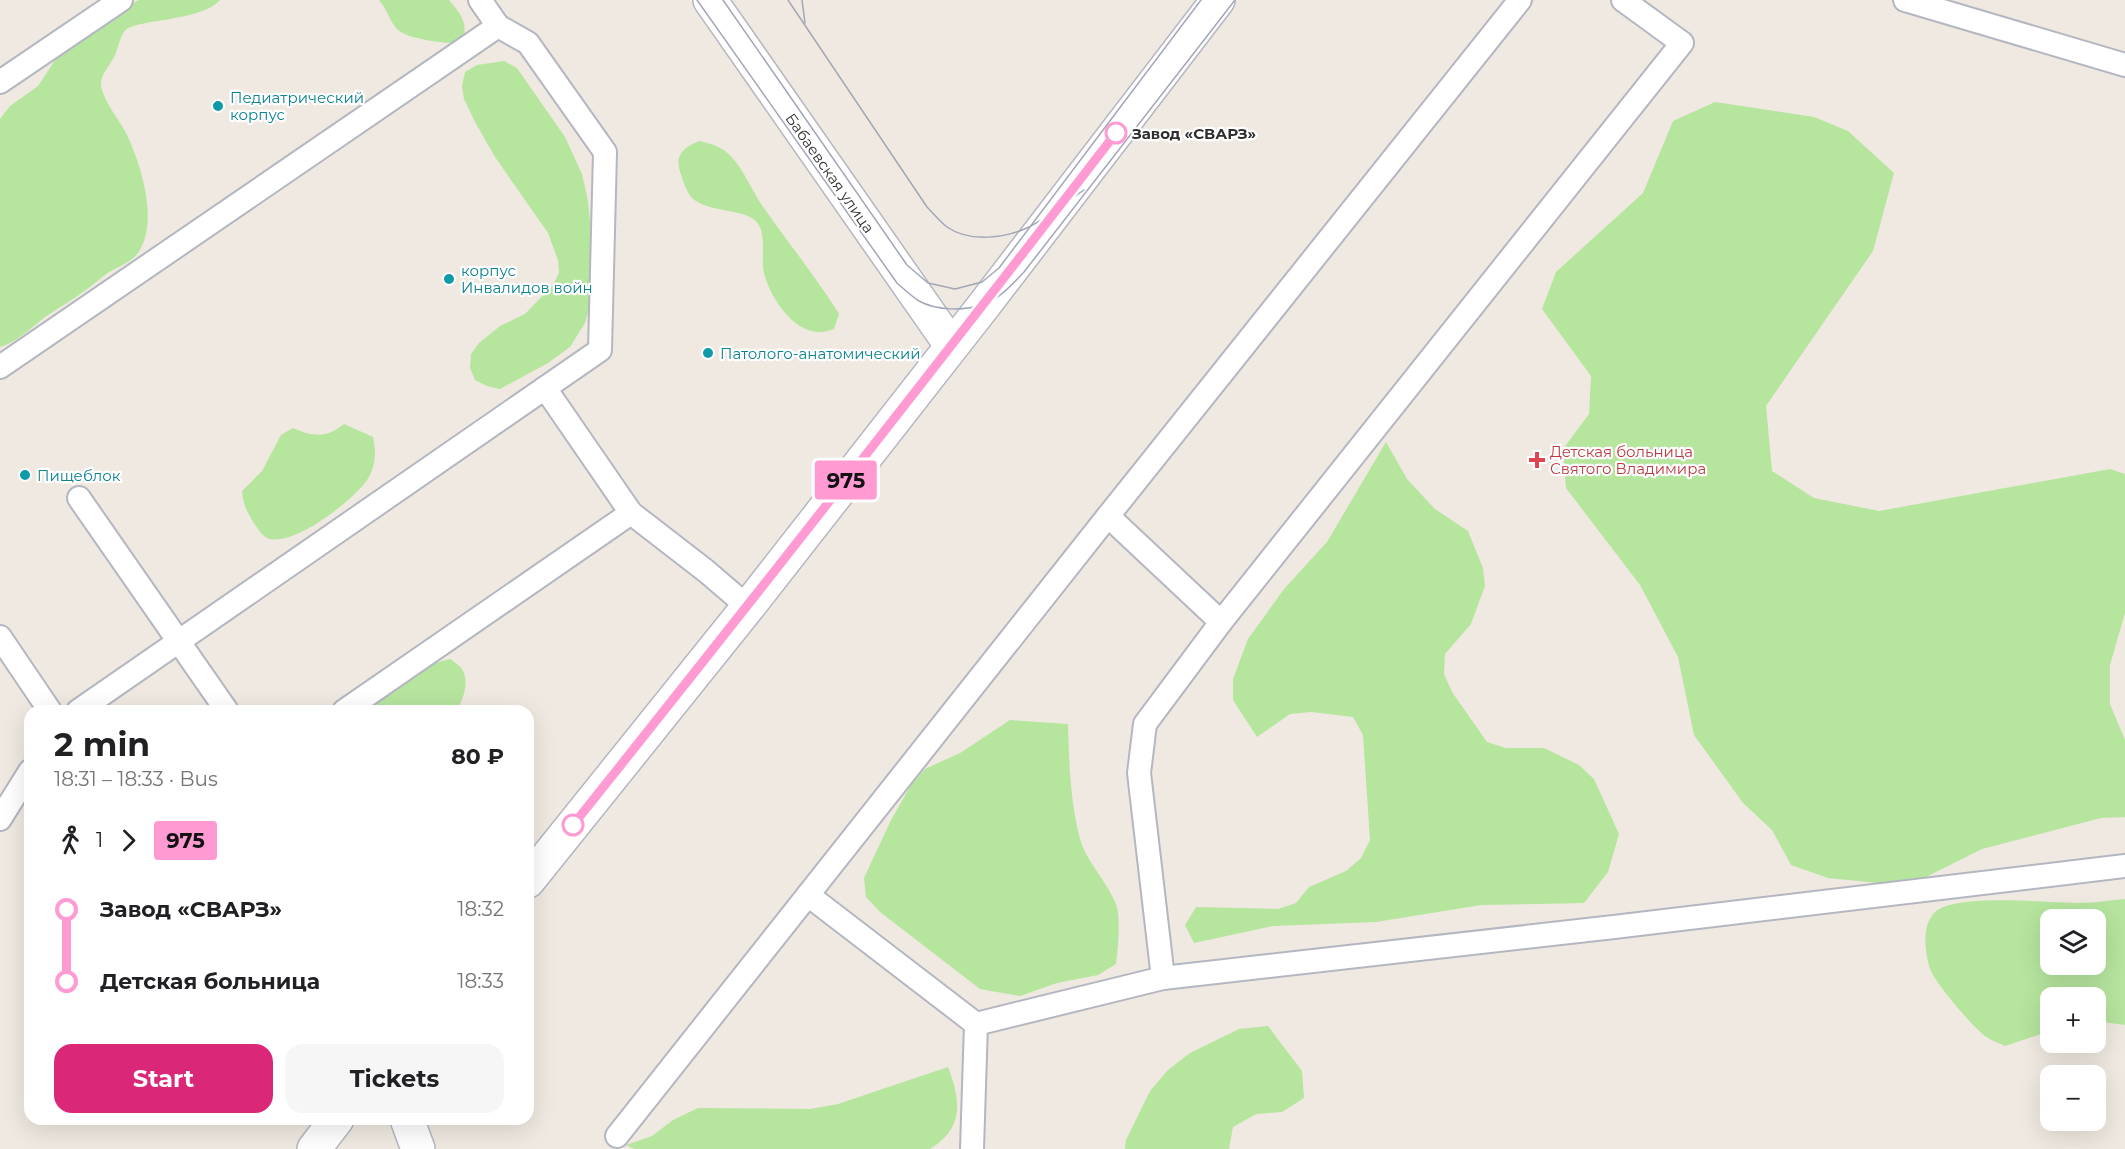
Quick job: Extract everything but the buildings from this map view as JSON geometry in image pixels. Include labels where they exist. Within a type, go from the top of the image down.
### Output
[{"type":"street","name":"Бабаевская улица","points":[[710,0],[951,345]]},
{"type":"street","points":[[534,874],[748,607],[985,304],[1218,0]]},
{"type":"street","points":[[314,1149],[332,1125]]},
{"type":"street","points":[[409,1125],[418,1149]]},
{"type":"lane","points":[[0,82],[121,0]]},
{"type":"lane","points":[[87,705],[600,350],[605,152],[528,43],[498,26],[480,0]]},
{"type":"lane","points":[[617,1136],[1520,0]]},
{"type":"lane","points":[[1163,978],[1139,773],[1145,724],[1221,622],[1682,43],[1623,0]]},
{"type":"lane","points":[[1905,0],[2125,65]]},
{"type":"lane","points":[[0,366],[498,26]]},
{"type":"lane","points":[[545,388],[631,513],[748,607]]},
{"type":"lane","points":[[79,498],[223,705]]},
{"type":"lane","points":[[353,705],[631,513]]},
{"type":"lane","points":[[1108,516],[1221,622]]},
{"type":"lane","points":[[0,637],[46,705]]},
{"type":"lane","points":[[0,819],[24,781]]},
{"type":"lane","points":[[976,1024],[1163,978],[2125,866]]},
{"type":"lane","points":[[808,895],[976,1024]]},
{"type":"lane","points":[[972,1149],[976,1024]]},
{"type":"green space","points":[[139,0],[220,0],[197,13],[130,28],[122,35],[115,54],[104,72],[101,82],[103,94],[125,131],[142,174],[148,208],[144,240],[138,253],[131,260],[109,272],[18,338],[0,347],[0,119],[10,106],[38,86],[59,54]]},
{"type":"green space","points":[[379,0],[449,0],[463,20],[465,30],[463,43],[428,41],[402,33],[394,26]]},
{"type":"green space","points":[[504,61],[517,68],[565,137],[582,174],[588,201],[592,242],[592,297],[585,323],[570,347],[548,363],[500,389],[475,380],[470,368],[471,354],[479,343],[500,326],[525,314],[553,285],[559,273],[558,260],[548,233],[495,157],[464,99],[462,86],[465,72],[477,65]]},
{"type":"green space","points":[[1715,102],[1814,117],[1848,131],[1894,173],[1873,251],[1766,406],[1772,471],[1814,498],[1879,511],[2110,469],[2125,474],[2125,613],[2110,665],[2110,704],[2125,740],[2125,817],[2101,818],[1982,849],[1908,886],[1828,878],[1791,865],[1772,830],[1743,803],[1694,735],[1678,657],[1640,585],[1566,488],[1563,449],[1589,414],[1591,376],[1542,309],[1556,272],[1643,193],[1673,121]]},
{"type":"green space","points":[[699,141],[712,144],[731,156],[764,208],[839,314],[834,329],[822,332],[810,331],[800,326],[782,310],[765,278],[762,237],[760,227],[755,220],[739,213],[698,203],[691,197],[679,170],[679,161],[685,149]]},
{"type":"green space","points":[[344,424],[373,437],[375,457],[369,477],[352,497],[323,520],[292,536],[278,539],[265,537],[248,513],[242,491],[262,471],[281,435],[293,428],[307,433],[326,434]]},
{"type":"green space","points":[[1386,442],[1407,479],[1435,509],[1468,531],[1483,568],[1485,586],[1471,624],[1445,654],[1444,674],[1452,692],[1487,742],[1506,748],[1544,748],[1579,765],[1594,779],[1619,834],[1608,872],[1584,903],[1481,905],[1376,922],[1273,926],[1194,943],[1185,925],[1196,907],[1278,909],[1296,903],[1309,887],[1346,871],[1361,858],[1370,840],[1363,735],[1353,717],[1311,712],[1290,714],[1257,737],[1233,700],[1233,679],[1248,639],[1284,589],[1327,542]]},
{"type":"green space","points":[[451,659],[462,669],[466,685],[459,705],[375,705],[417,672]]},
{"type":"green space","points":[[1010,720],[1068,724],[1072,793],[1079,835],[1086,853],[1116,904],[1119,925],[1116,964],[1098,975],[1057,983],[1020,996],[980,989],[880,912],[866,897],[864,878],[891,820],[911,785],[925,769],[960,753]]},
{"type":"green space","points":[[2125,899],[2125,1025],[2106,1022],[2106,987],[2040,987],[2040,1034],[2005,1046],[1987,1037],[1971,1023],[1946,994],[1930,969],[1926,947],[1928,924],[1935,912],[1946,906],[1982,901],[2091,903]]},
{"type":"green space","points":[[1268,1026],[1302,1071],[1304,1098],[1282,1112],[1256,1114],[1233,1127],[1229,1149],[1125,1149],[1126,1140],[1150,1091],[1168,1070],[1190,1053],[1239,1029]]},
{"type":"green space","points":[[948,1067],[955,1091],[957,1113],[949,1132],[930,1149],[634,1149],[626,1145],[652,1136],[673,1120],[698,1108],[810,1109],[838,1104]]},
{"type":"tram line","points":[[697,0],[897,283],[919,301],[934,307],[951,309],[968,308],[990,302],[1006,291],[1024,272],[1235,0]]},
{"type":"tram line","points":[[723,0],[907,265],[928,283],[955,289],[982,282],[999,268],[1201,0]]},
{"type":"tram line","points":[[788,0],[927,207],[947,227],[956,232],[977,237],[1010,234],[1036,223],[1084,190]]},
{"type":"tram line","points":[[802,0],[805,23]]},
{"type":"bus line","name":"975","points":[[573,825],[748,607],[1116,133]]},
{"type":"place","name":"Педиатрический корпус","points":[[218,106]]},
{"type":"place","name":"Завод «СВАРЗ»","points":[[1116,133]]},
{"type":"place","name":"корпус Инвалидов войн","points":[[449,279]]},
{"type":"place","name":"Патолого-анатомический","points":[[708,353]]},
{"type":"place","name":"Детская больница Святого Владимира","points":[[1537,460]]},
{"type":"place","name":"Пищеблок","points":[[25,475]]}]
